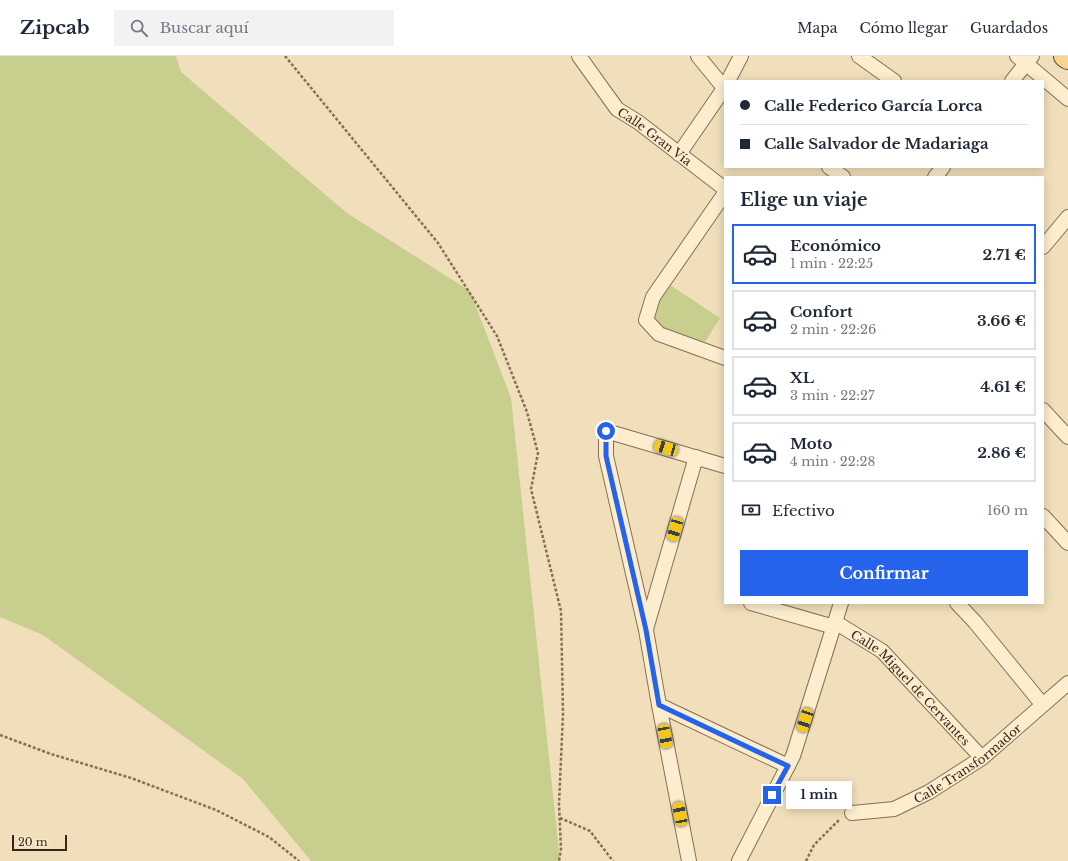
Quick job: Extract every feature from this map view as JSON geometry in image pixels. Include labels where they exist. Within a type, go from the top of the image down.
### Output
[{"type":"street","name":"Calle Gran Vía","points":[[579,56],[617,109],[638,122],[724,189]]},
{"type":"street","points":[[698,56],[724,87]]},
{"type":"street","points":[[729,80],[741,56]]},
{"type":"street","points":[[859,56],[893,80]]},
{"type":"street","points":[[1013,80],[1025,58],[1068,98]]},
{"type":"street","points":[[679,154],[724,89]]},
{"type":"street","points":[[831,168],[842,176]]},
{"type":"street","points":[[936,176],[942,168]]},
{"type":"street","points":[[724,194],[653,297],[646,320],[659,334],[724,358]]},
{"type":"street","points":[[1044,246],[1067,219]]},
{"type":"street","points":[[1044,411],[1068,437]]},
{"type":"street","points":[[689,861],[646,630],[606,456],[606,431],[724,466]]},
{"type":"street","points":[[646,630],[696,457]]},
{"type":"street","points":[[1044,517],[1068,543]]},
{"type":"street","name":"Calle Miguel de Cervantes","points":[[755,604],[835,624],[882,651],[982,758]]},
{"type":"street","points":[[739,861],[788,766],[809,708],[841,604]]},
{"type":"street","points":[[958,604],[975,622],[1042,704]]},
{"type":"street","name":"Calle Transformador","points":[[852,813],[894,809],[928,792],[982,758],[1042,704],[1068,683]]},
{"type":"street","points":[[659,705],[788,766]]},
{"type":"path","points":[[285,56],[438,243],[497,336],[527,412],[538,453],[532,489],[561,611],[563,714],[559,804],[562,848],[559,861]]},
{"type":"path","points":[[0,735],[51,754],[131,778],[216,810],[269,837],[299,861]]},
{"type":"path","points":[[806,861],[814,845],[836,821],[852,813]]},
{"type":"path","points":[[560,818],[590,831],[613,861]]},
{"type":"green space","points":[[0,56],[176,56],[181,72],[347,213],[470,291],[511,398],[560,861],[311,861],[243,779],[43,635],[0,617]]},
{"type":"green space","points":[[664,281],[720,318],[703,345],[659,334],[646,320]]},
{"type":"route","points":[[606,431],[606,456],[646,630],[659,705],[788,766],[772,795]]}]
